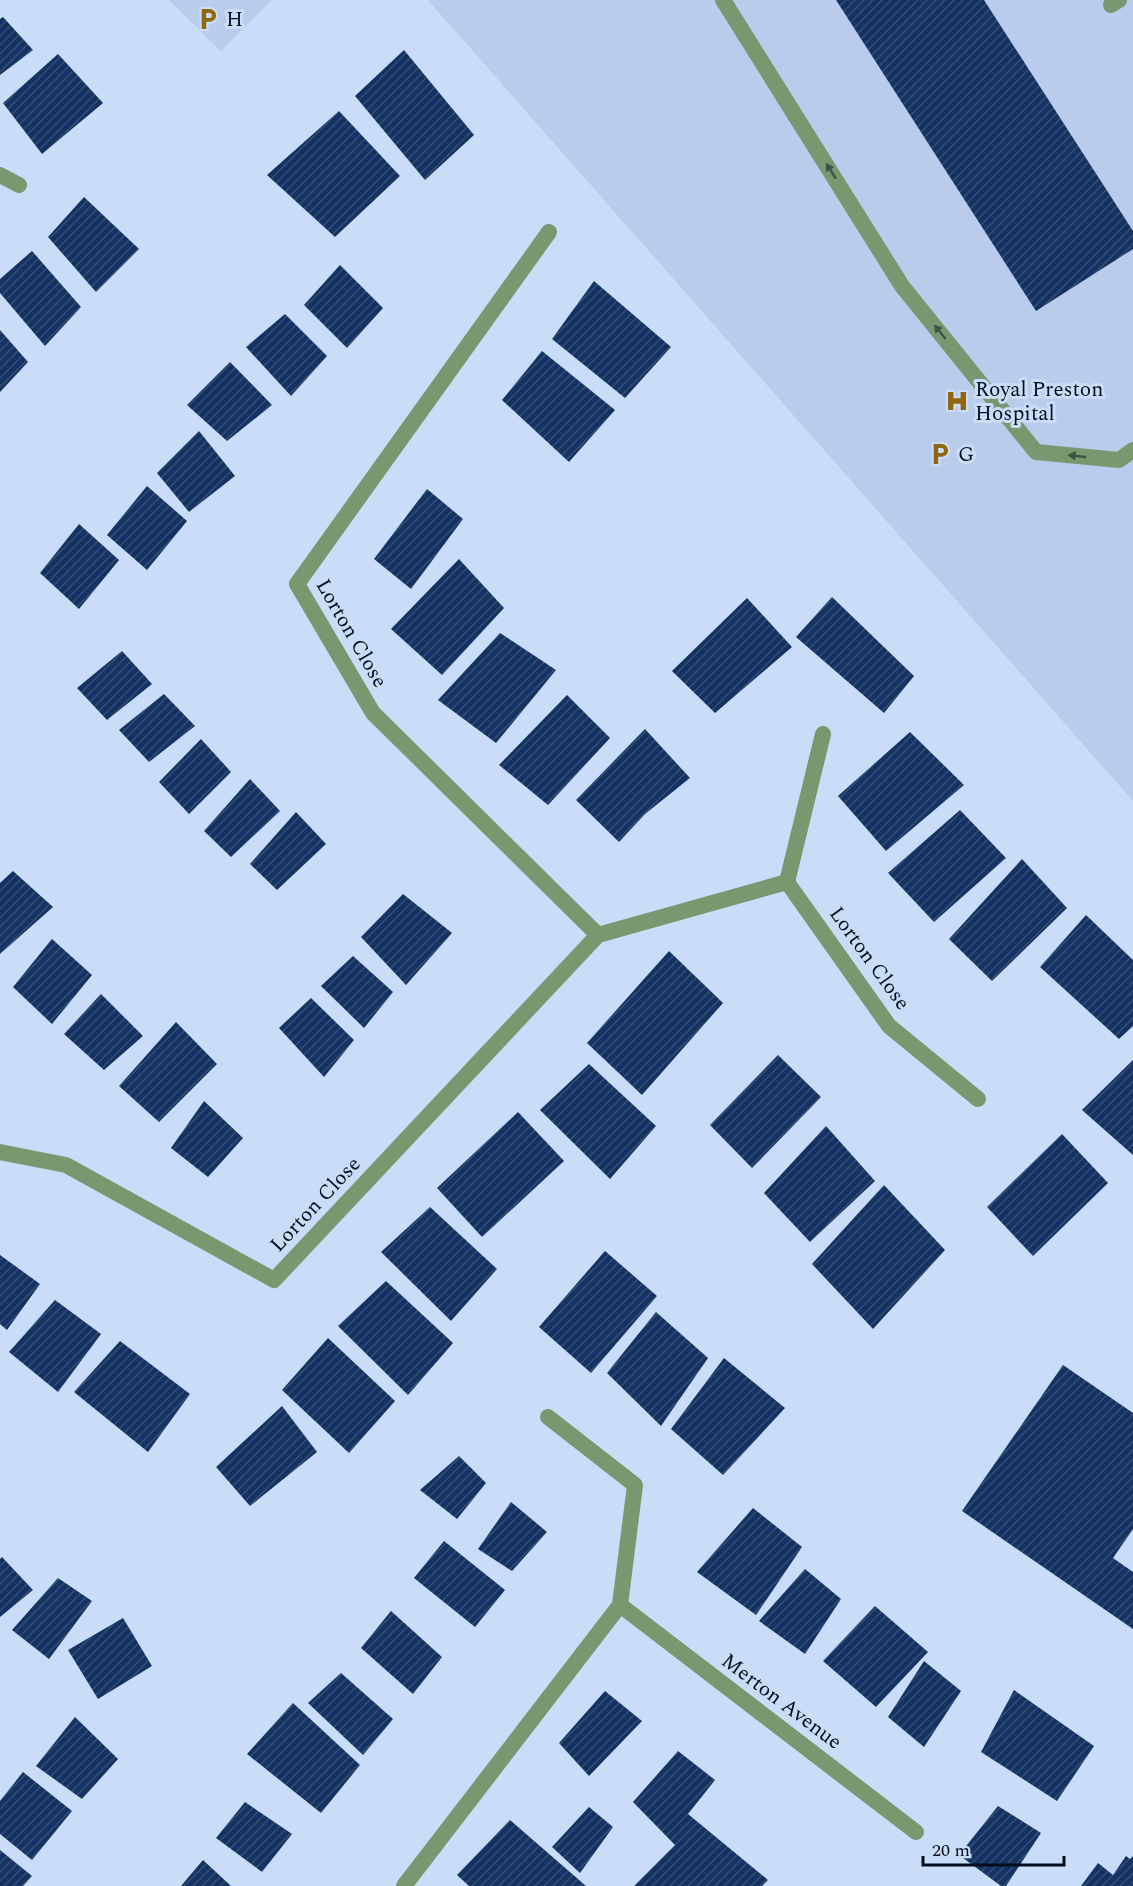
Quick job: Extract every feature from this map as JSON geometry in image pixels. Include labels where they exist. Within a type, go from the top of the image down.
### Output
[{"type":"street","points":[[723,0],[902,285],[1035,452],[1119,460],[1133,450]]},
{"type":"street","points":[[0,175],[19,185]]},
{"type":"street","name":"Lorton Close","points":[[0,1152],[66,1166],[274,1280],[598,935],[373,713],[297,584],[549,232]]},
{"type":"street","points":[[598,935],[788,882],[823,734]]},
{"type":"street","name":"Lorton Close","points":[[788,882],[889,1026],[978,1099]]},
{"type":"street","points":[[404,1886],[620,1605],[635,1485],[549,1417]]},
{"type":"street","name":"Merton Avenue","points":[[620,1605],[916,1832]]},
{"type":"shaded area","points":[[169,0],[272,0],[221,51]]},
{"type":"shaded area","name":"Royal Preston Hospital","points":[[428,0],[1133,0],[1133,801]]},
{"type":"building","points":[[836,0],[984,0],[1133,231],[1133,249],[1036,311]]},
{"type":"building","points":[[3,17],[33,50],[0,75],[0,19]]},
{"type":"building","points":[[404,50],[474,135],[425,180],[355,96]]},
{"type":"building","points":[[58,54],[103,103],[42,154],[3,103]]},
{"type":"building","points":[[339,111],[400,176],[335,237],[267,175]]},
{"type":"building","points":[[84,197],[139,249],[96,292],[48,237]]},
{"type":"building","points":[[32,251],[81,307],[45,346],[0,293],[0,279]]},
{"type":"building","points":[[340,265],[383,308],[347,348],[304,305]]},
{"type":"building","points":[[594,281],[671,347],[625,398],[552,339]]},
{"type":"building","points":[[285,314],[327,356],[291,396],[246,347]]},
{"type":"building","points":[[0,330],[28,362],[0,392]]},
{"type":"building","points":[[542,351],[615,410],[569,462],[502,400]]},
{"type":"building","points":[[230,362],[272,405],[227,441],[187,405]]},
{"type":"building","points":[[199,431],[235,476],[189,512],[157,473]]},
{"type":"building","points":[[147,486],[187,521],[147,570],[107,535]]},
{"type":"building","points":[[427,489],[463,519],[411,589],[374,559]]},
{"type":"building","points":[[79,524],[119,560],[79,609],[40,573]]},
{"type":"building","points":[[459,559],[504,608],[442,675],[391,629]]},
{"type":"building","points":[[832,597],[914,676],[884,713],[796,637]]},
{"type":"building","points":[[747,598],[792,647],[715,713],[672,671]]},
{"type":"building","points":[[500,633],[556,670],[496,743],[438,700]]},
{"type":"building","points":[[122,651],[152,684],[107,720],[77,688]]},
{"type":"building","points":[[164,694],[195,726],[149,762],[119,730]]},
{"type":"building","points":[[567,695],[610,738],[548,805],[499,765]]},
{"type":"building","points":[[645,729],[690,778],[645,814],[619,842],[576,800]]},
{"type":"building","points":[[910,732],[964,785],[886,851],[838,796]]},
{"type":"building","points":[[201,739],[231,772],[189,814],[159,782]]},
{"type":"building","points":[[250,779],[280,811],[231,857],[204,831]]},
{"type":"building","points":[[960,810],[1006,858],[934,922],[888,873]]},
{"type":"building","points":[[296,812],[326,844],[277,890],[250,864]]},
{"type":"building","points":[[1022,859],[1067,908],[992,981],[949,939]]},
{"type":"building","points":[[13,871],[53,907],[0,954],[0,883]]},
{"type":"building","points":[[403,894],[452,933],[406,985],[361,937]]},
{"type":"building","points":[[1086,915],[1133,960],[1133,1026],[1119,1039],[1040,967]]},
{"type":"building","points":[[52,939],[92,975],[52,1024],[13,987]]},
{"type":"building","points":[[669,951],[723,1003],[642,1095],[587,1043]]},
{"type":"building","points":[[353,956],[393,992],[364,1028],[321,986]]},
{"type":"building","points":[[101,994],[143,1036],[104,1070],[64,1034]]},
{"type":"building","points":[[311,998],[354,1040],[324,1077],[279,1028]]},
{"type":"building","points":[[176,1022],[217,1064],[159,1122],[119,1086]]},
{"type":"building","points":[[778,1055],[821,1097],[752,1168],[710,1125]]},
{"type":"building","points":[[1133,1060],[1133,1155],[1082,1110]]},
{"type":"building","points":[[589,1064],[656,1126],[610,1179],[540,1110]]},
{"type":"building","points":[[204,1101],[243,1138],[208,1177],[171,1148]]},
{"type":"building","points":[[518,1112],[564,1161],[482,1237],[437,1188]]},
{"type":"building","points":[[826,1126],[875,1181],[810,1242],[764,1193]]},
{"type":"building","points":[[1062,1134],[1108,1183],[1033,1256],[987,1207]]},
{"type":"building","points":[[884,1185],[945,1250],[873,1329],[812,1264]]},
{"type":"building","points":[[430,1207],[497,1269],[451,1321],[381,1252]]},
{"type":"building","points":[[605,1251],[657,1296],[591,1373],[539,1327]]},
{"type":"building","points":[[0,1255],[40,1284],[7,1330],[0,1324]]},
{"type":"building","points":[[386,1281],[453,1343],[408,1395],[338,1326]]},
{"type":"building","points":[[55,1300],[101,1334],[58,1392],[9,1352]]},
{"type":"building","points":[[656,1312],[708,1358],[661,1426],[607,1373]]},
{"type":"building","points":[[328,1338],[395,1401],[349,1453],[282,1390]]},
{"type":"building","points":[[120,1341],[190,1394],[148,1452],[74,1392]]},
{"type":"building","points":[[724,1358],[785,1408],[723,1475],[671,1429]]},
{"type":"building","points":[[1063,1365],[1133,1413],[1133,1529],[1113,1558],[1133,1572],[1133,1629],[962,1511]]},
{"type":"building","points":[[282,1406],[317,1452],[250,1506],[216,1467]]},
{"type":"building","points":[[459,1456],[486,1483],[457,1519],[420,1490]]},
{"type":"building","points":[[511,1502],[547,1532],[512,1571],[478,1549]]},
{"type":"building","points":[[753,1508],[802,1547],[756,1615],[697,1572]]},
{"type":"building","points":[[444,1541],[505,1590],[475,1627],[414,1578]]},
{"type":"building","points":[[2,1557],[33,1590],[0,1617],[0,1559]]},
{"type":"building","points":[[805,1569],[841,1599],[805,1654],[759,1621]]},
{"type":"building","points":[[58,1578],[92,1601],[49,1659],[12,1630]]},
{"type":"building","points":[[875,1606],[928,1652],[876,1707],[823,1661]]},
{"type":"building","points":[[391,1611],[442,1657],[413,1694],[361,1648]]},
{"type":"building","points":[[123,1618],[152,1666],[98,1699],[68,1650]]},
{"type":"building","points":[[924,1661],[961,1691],[924,1747],[888,1717]]},
{"type":"building","points":[[341,1673],[393,1719],[363,1755],[308,1703]]},
{"type":"building","points":[[1014,1690],[1094,1746],[1057,1801],[981,1752]]},
{"type":"building","points":[[605,1691],[642,1721],[589,1776],[559,1743]]},
{"type":"building","points":[[293,1703],[360,1765],[321,1813],[247,1754]]},
{"type":"building","points":[[75,1717],[118,1759],[82,1799],[36,1766]]},
{"type":"building","points":[[678,1751],[715,1780],[688,1814],[768,1880],[762,1886],[634,1886],[675,1845],[633,1802]]},
{"type":"building","points":[[23,1772],[72,1811],[32,1860],[0,1834],[0,1801]]},
{"type":"building","points":[[245,1802],[292,1834],[262,1872],[216,1838]]},
{"type":"building","points":[[998,1806],[1041,1833],[1006,1886],[1001,1886],[959,1855]]},
{"type":"building","points":[[589,1807],[613,1827],[580,1873],[552,1847]]},
{"type":"building","points":[[510,1820],[586,1886],[469,1886],[457,1875]]},
{"type":"building","points":[[0,1850],[32,1876],[23,1886],[0,1886]]},
{"type":"building","points":[[1126,1856],[1130,1859],[1133,1856],[1133,1886],[1081,1886],[1098,1863],[1113,1875]]},
{"type":"building","points":[[203,1860],[231,1886],[181,1886]]},
{"type":"place","name":"H","points":[[208,19]]},
{"type":"place","name":"Royal Preston Hospital","points":[[957,401]]},
{"type":"place","name":"G","points":[[940,454]]}]
